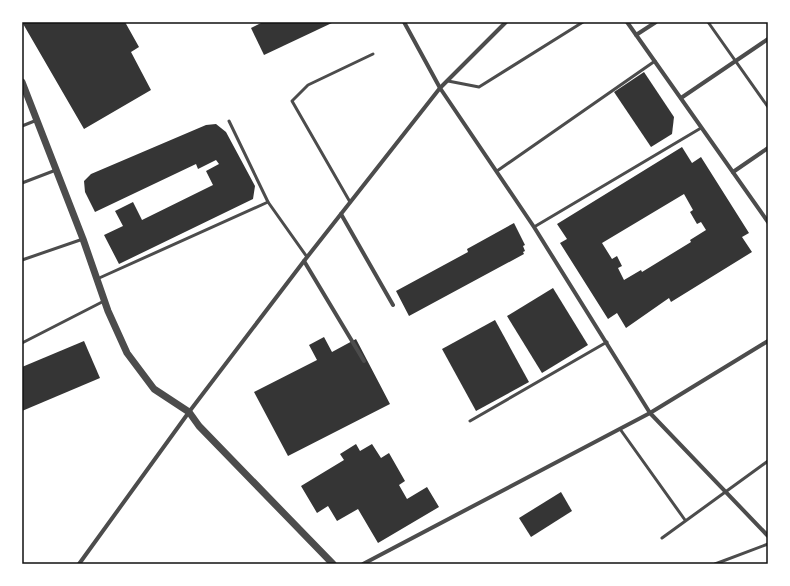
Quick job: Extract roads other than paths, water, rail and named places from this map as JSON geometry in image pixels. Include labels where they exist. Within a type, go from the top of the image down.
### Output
[{"type":"street","points":[[404,22],[440,88],[534,227],[650,413],[724,492],[768,536]]},
{"type":"street","points":[[79,564],[189,412],[305,259],[440,88],[506,22]]},
{"type":"street","points":[[627,22],[768,222]]},
{"type":"street","points":[[636,35],[656,22]]},
{"type":"street","points":[[681,98],[768,39]]},
{"type":"street","points":[[22,82],[38,120],[105,300],[127,353],[154,389],[189,412],[199,426],[333,564]]},
{"type":"street","points":[[733,172],[768,148]]},
{"type":"street","points":[[341,214],[393,305]]},
{"type":"street","points":[[305,259],[364,361]]},
{"type":"street","points":[[363,564],[650,413],[768,341]]},
{"type":"lane","points":[[448,81],[479,86],[583,22]]},
{"type":"lane","points":[[708,22],[768,107]]},
{"type":"lane","points":[[350,202],[292,102],[308,84],[373,54]]},
{"type":"lane","points":[[497,171],[655,61]]},
{"type":"lane","points":[[22,126],[38,120]]},
{"type":"lane","points":[[229,121],[268,202],[305,259]]},
{"type":"lane","points":[[534,227],[701,128]]},
{"type":"lane","points":[[22,183],[56,170]]},
{"type":"lane","points":[[97,278],[268,202]]},
{"type":"lane","points":[[22,260],[83,239]]},
{"type":"lane","points":[[22,343],[105,300]]},
{"type":"lane","points":[[470,421],[607,342]]},
{"type":"lane","points":[[620,429],[685,520]]},
{"type":"lane","points":[[662,538],[768,461]]},
{"type":"lane","points":[[715,564],[768,544]]}]
